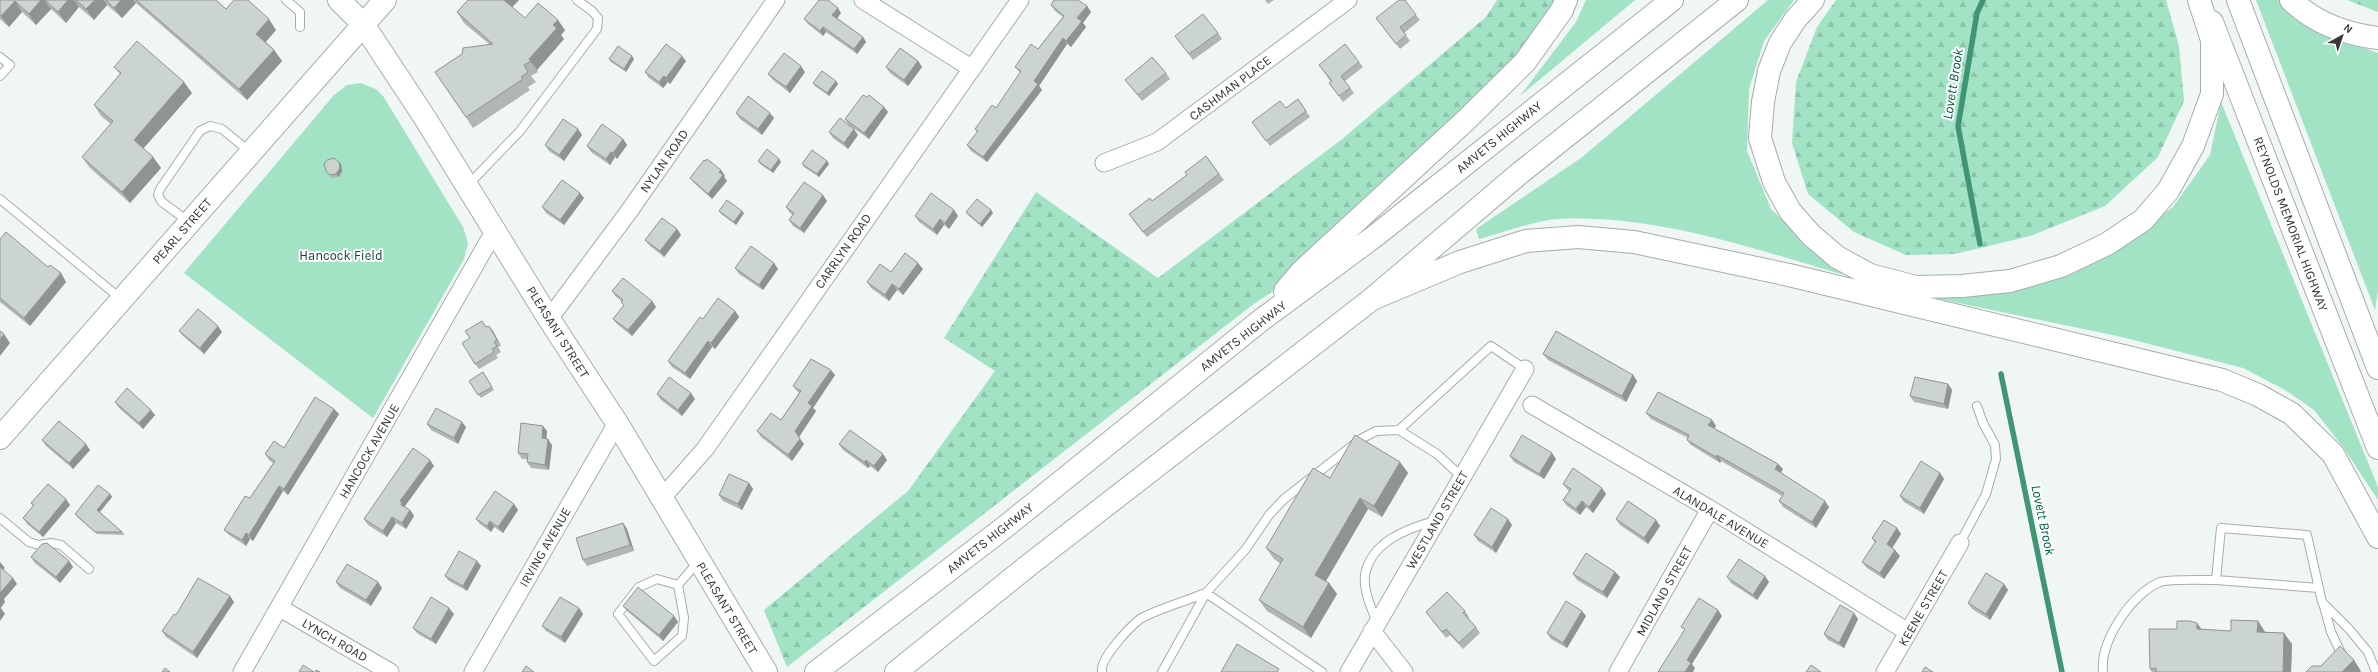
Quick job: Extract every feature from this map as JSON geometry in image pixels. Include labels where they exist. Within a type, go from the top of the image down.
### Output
[{"type":"main road","name":"PLEASANT STREET","points":[[339,0],[364,24],[495,230],[549,319],[617,423],[698,561],[766,672]]},
{"type":"main road","name":"PEARL STREET","points":[[0,438],[385,0]]},
{"type":"main road","points":[[1260,321],[1301,272],[1465,121],[1525,62],[1562,10],[1566,0]]},
{"type":"main road","name":"AMVETS HIGHWAY","points":[[816,672],[1005,527],[1260,321],[1375,236],[1672,0]]},
{"type":"main road","points":[[896,672],[1029,565],[1372,299],[1520,173],[1737,0]]},
{"type":"main road","points":[[1813,0],[1795,20],[1780,43],[1769,71],[1763,102],[1760,138],[1774,182],[1790,212],[1811,235],[1837,257],[1870,275],[1916,288],[1962,286],[2010,281],[2061,266],[2108,244],[2143,220],[2168,191],[2193,146],[2212,94],[2212,40],[2199,0]]},
{"type":"main road","name":"REYNOLDS MEMORIAL HIGHWAY","points":[[2204,0],[2378,448]]},
{"type":"main road","points":[[2238,0],[2378,368]]},
{"type":"main road","points":[[2291,0],[2318,21],[2352,35],[2378,38]]},
{"type":"main road","points":[[1372,299],[1460,262],[1526,241],[1578,237],[1634,242],[1789,275],[2222,380],[2258,395],[2292,414],[2333,454],[2378,537]]},
{"type":"street","name":"NYLAN ROAD","points":[[549,319],[630,210],[776,0]]},
{"type":"street","points":[[863,0],[971,68]]},
{"type":"street","name":"CARRLYN ROAD","points":[[661,498],[705,449],[1020,0]]},
{"type":"street","name":"CASHMAN PLACE","points":[[1104,163],[1157,142],[1348,0]]},
{"type":"street","name":"HANCOCK AVENUE","points":[[242,672],[495,230]]},
{"type":"street","name":"WESTLAND STREET","points":[[1350,672],[1525,369]]},
{"type":"street","name":"ALANDALE AVENUE","points":[[1532,404],[1710,509],[1908,632]]},
{"type":"street","name":"IRVING AVENUE","points":[[473,672],[617,423]]},
{"type":"street","name":"MIDLAND STREET","points":[[1618,672],[1710,509]]},
{"type":"street","name":"KEENE STREET","points":[[1885,672],[1960,543]]},
{"type":"street","name":"LYNCH ROAD","points":[[280,608],[390,672]]},
{"type":"street","points":[[1375,627],[1404,672]]},
{"type":"lane","points":[[286,0],[300,12],[300,27]]},
{"type":"lane","points":[[467,186],[520,131],[597,30],[598,18],[592,11],[577,0]]},
{"type":"lane","points":[[0,57],[10,65],[0,76]]},
{"type":"lane","points":[[189,222],[162,202],[158,195],[160,189],[200,131],[210,126],[222,129],[250,153]]},
{"type":"lane","points":[[0,199],[121,300]]},
{"type":"lane","points":[[1399,430],[1491,346],[1525,369]]},
{"type":"lane","points":[[1960,543],[1986,494],[1996,459],[1995,445],[1977,406]]},
{"type":"lane","points":[[1162,672],[1206,593],[1245,550],[1269,515],[1284,499],[1361,439],[1376,431],[1399,430],[1437,454],[1462,477]]},
{"type":"lane","points":[[0,518],[29,542],[40,545],[51,543],[61,545],[89,569]]},
{"type":"lane","points":[[1375,627],[1367,594],[1365,576],[1372,558],[1389,539],[1406,529],[1437,521]]},
{"type":"lane","points":[[2216,580],[2220,528],[2307,535],[2330,632],[2342,655]]},
{"type":"lane","points":[[678,585],[698,561]]},
{"type":"lane","points":[[657,579],[678,585],[684,618],[682,636],[654,661],[618,614],[639,587],[657,579]]},
{"type":"lane","points":[[2103,672],[2102,662],[2114,628],[2140,596],[2161,582],[2216,580],[2319,588]]},
{"type":"lane","points":[[1102,672],[1101,668],[1109,652],[1141,618],[1206,593]]},
{"type":"lane","points":[[1206,593],[1322,672]]},
{"type":"lane","points":[[2322,602],[2349,629],[2368,652],[2376,672]]},
{"type":"green space","points":[[1497,0],[1566,0],[1562,10],[1301,272],[1251,306],[787,667],[764,610],[908,491],[995,371],[944,338],[1036,192],[1158,278],[1341,140],[1486,17]]},
{"type":"green space","points":[[1586,0],[1635,0],[1520,96],[1576,22]]},
{"type":"green space","points":[[1768,0],[1794,0],[1764,41],[1749,89],[1747,151],[1771,209],[1813,249],[1855,278],[1709,236],[1634,222],[1596,219],[1558,219],[1530,224],[1479,239],[1476,229],[1581,158]]},
{"type":"green space","points":[[1836,0],[2166,0],[2179,46],[2184,101],[2158,157],[2105,206],[2030,236],[1955,254],[1906,255],[1854,232],[1808,194],[1792,143],[1796,82],[1817,27]]},
{"type":"green space","points":[[2256,0],[2278,0],[2319,32],[2378,53],[2378,290],[2375,310]]},
{"type":"green space","points":[[2347,0],[2378,0],[2378,12]]},
{"type":"green space","name":"Hancock Field","points":[[360,83],[376,89],[383,96],[463,227],[468,243],[464,259],[373,418],[184,273],[334,95],[347,85]]},
{"type":"green space","points":[[2221,102],[2378,487],[2378,500],[2343,447],[2314,410],[2285,390],[2243,368],[2122,337],[1925,296],[2109,253],[2173,207],[2210,155]]},
{"type":"building","points":[[0,0],[41,0],[29,14],[15,1],[1,16]]},
{"type":"building","points":[[45,0],[68,0],[58,12]]},
{"type":"building","points":[[76,0],[95,0],[86,9]]},
{"type":"building","points":[[106,0],[121,0],[114,8]]},
{"type":"building","points":[[136,0],[216,0],[226,9],[234,0],[248,0],[269,19],[256,34],[274,50],[239,89]]},
{"type":"building","points":[[468,0],[504,0],[525,18],[538,3],[558,20],[553,25],[557,28],[529,59],[531,61],[524,65],[528,72],[521,77],[523,79],[466,117],[435,72],[462,54],[463,48],[493,44],[457,12]]},
{"type":"building","points":[[819,0],[828,0],[838,8],[832,15],[863,37],[854,49],[823,27],[820,31],[804,19]]},
{"type":"building","points":[[1054,0],[1078,0],[1087,6],[1077,18],[1082,21],[1066,41],[1063,38],[1034,81],[1038,84],[983,157],[967,145],[978,131],[975,129],[992,105],[996,108],[1021,71],[1015,67],[1031,44],[1038,49],[1064,16],[1051,5]]},
{"type":"building","points":[[1399,0],[1405,0],[1416,15],[1400,27],[1406,35],[1396,44],[1376,18]]},
{"type":"building","points":[[1203,14],[1218,33],[1189,54],[1175,36]]},
{"type":"building","points":[[137,41],[184,82],[134,140],[153,157],[122,192],[82,157],[113,121],[94,105],[121,73],[114,67]]},
{"type":"building","points":[[666,44],[682,56],[666,78],[664,76],[659,82],[645,72]]},
{"type":"building","points":[[1345,44],[1359,62],[1341,76],[1350,88],[1339,96],[1329,83],[1332,81],[1319,65]]},
{"type":"building","points":[[618,46],[632,56],[624,69],[609,59]]},
{"type":"building","points":[[900,48],[918,61],[904,80],[886,67]]},
{"type":"building","points":[[784,53],[801,66],[786,87],[768,74]]},
{"type":"building","points":[[1152,57],[1166,73],[1138,95],[1125,80]]},
{"type":"building","points":[[822,71],[836,81],[827,93],[813,83]]},
{"type":"building","points":[[863,95],[867,97],[869,95],[884,107],[864,133],[845,119]]},
{"type":"building","points":[[748,96],[770,113],[758,129],[736,113]]},
{"type":"building","points":[[1298,99],[1306,111],[1266,141],[1252,122],[1280,101],[1286,108]]},
{"type":"building","points":[[840,118],[854,129],[844,143],[829,132]]},
{"type":"building","points":[[563,119],[578,129],[559,155],[545,145]]},
{"type":"building","points":[[602,124],[623,139],[613,153],[611,152],[606,159],[587,146]]},
{"type":"building","points":[[767,149],[779,159],[771,170],[758,161]]},
{"type":"building","points":[[812,150],[827,161],[817,174],[802,164]]},
{"type":"building","points":[[1206,156],[1219,174],[1143,232],[1129,214],[1150,198],[1152,201],[1187,175],[1185,172]]},
{"type":"building","points":[[334,158],[339,162],[340,168],[336,174],[330,175],[326,171],[324,164],[327,160]]},
{"type":"building","points":[[707,159],[721,170],[719,172],[723,175],[708,194],[690,178],[704,160],[706,161]]},
{"type":"building","points":[[562,180],[580,193],[560,220],[542,207]]},
{"type":"building","points":[[804,182],[823,195],[800,228],[789,220],[794,213],[786,207]]},
{"type":"building","points":[[931,193],[954,210],[945,223],[940,219],[933,229],[915,216]]},
{"type":"building","points":[[977,199],[991,210],[980,224],[966,212]]},
{"type":"building","points":[[727,200],[742,211],[734,222],[719,211]]},
{"type":"building","points":[[662,218],[677,229],[660,251],[645,240]]},
{"type":"building","points":[[6,232],[48,267],[50,265],[61,273],[24,318],[0,298],[0,239]]},
{"type":"building","points":[[751,246],[774,263],[759,285],[735,268]]},
{"type":"building","points":[[905,253],[918,263],[899,289],[892,284],[885,295],[867,282],[880,264],[891,272]]},
{"type":"building","points":[[623,278],[652,301],[628,330],[613,319],[624,305],[621,302],[623,300],[612,291]]},
{"type":"building","points":[[718,298],[735,311],[711,343],[708,341],[685,373],[668,361],[700,317],[703,319]]},
{"type":"building","points":[[198,309],[218,326],[200,348],[179,331]]},
{"type":"building","points":[[482,321],[486,327],[489,326],[497,340],[494,342],[497,346],[492,349],[494,352],[475,364],[462,343],[470,338],[465,331]]},
{"type":"building","points":[[0,331],[4,334],[0,340]]},
{"type":"building","points":[[1556,331],[1633,375],[1622,396],[1543,354]]},
{"type":"building","points":[[811,359],[831,370],[808,403],[812,406],[795,431],[800,439],[788,455],[757,431],[771,413],[781,420],[801,391],[793,386]]},
{"type":"building","points":[[483,372],[492,387],[478,395],[469,381]]},
{"type":"building","points":[[669,377],[691,393],[678,410],[657,394]]},
{"type":"building","points":[[1915,377],[1948,384],[1944,404],[1910,396]]},
{"type":"building","points":[[127,388],[151,410],[139,423],[115,402]]},
{"type":"building","points":[[1658,392],[1712,420],[1708,425],[1778,464],[1775,469],[1825,501],[1812,522],[1779,501],[1784,493],[1717,455],[1716,457],[1687,440],[1689,435],[1646,413]]},
{"type":"building","points":[[315,397],[334,409],[284,489],[279,486],[249,535],[246,533],[242,540],[224,530],[245,496],[250,498],[275,461],[265,454],[274,441],[284,448]]},
{"type":"building","points":[[436,408],[462,422],[454,438],[427,424]]},
{"type":"building","points":[[59,421],[86,444],[69,463],[42,440]]},
{"type":"building","points":[[521,423],[543,426],[542,438],[548,439],[545,465],[527,462],[528,454],[518,453]]},
{"type":"building","points":[[850,430],[883,454],[874,466],[866,460],[864,462],[839,444]]},
{"type":"building","points":[[1355,435],[1400,462],[1374,506],[1360,498],[1315,575],[1329,583],[1303,627],[1259,600],[1283,559],[1266,548],[1313,468],[1330,478]]},
{"type":"building","points":[[1522,435],[1552,453],[1539,474],[1510,456]]},
{"type":"building","points":[[413,448],[430,460],[400,501],[402,502],[401,505],[410,510],[402,523],[392,517],[383,531],[364,519]]},
{"type":"building","points":[[1921,461],[1940,473],[1920,508],[1900,496]]},
{"type":"building","points":[[1573,468],[1602,488],[1589,507],[1582,501],[1576,509],[1563,500],[1571,489],[1563,484]]},
{"type":"building","points":[[729,474],[749,483],[738,504],[719,495]]},
{"type":"building","points":[[48,484],[66,499],[39,532],[23,518],[34,505],[31,503]]},
{"type":"building","points":[[98,485],[110,494],[97,510],[122,532],[95,532],[75,514]]},
{"type":"building","points":[[495,491],[514,504],[498,527],[490,521],[487,526],[476,519]]},
{"type":"building","points":[[1628,501],[1656,520],[1644,538],[1616,519]]},
{"type":"building","points":[[1491,508],[1508,519],[1492,547],[1474,535]]},
{"type":"building","points":[[1884,520],[1897,528],[1887,544],[1895,550],[1880,573],[1862,562],[1876,541],[1872,538]]},
{"type":"building","points":[[623,523],[630,545],[583,560],[576,538]]},
{"type":"building","points":[[47,543],[69,561],[56,577],[31,557],[42,544]]},
{"type":"building","points":[[459,551],[477,561],[463,586],[445,576]]},
{"type":"building","points":[[1586,553],[1615,572],[1603,592],[1573,574]]},
{"type":"building","points":[[1739,559],[1765,576],[1753,595],[1727,577]]},
{"type":"building","points":[[347,564],[378,582],[366,600],[336,582]]},
{"type":"building","points":[[0,567],[13,578],[0,593]]},
{"type":"building","points":[[1986,573],[2004,584],[1986,614],[1968,603]]},
{"type":"building","points":[[198,578],[230,596],[193,652],[162,631],[174,614],[176,615]]},
{"type":"building","points":[[638,587],[674,616],[659,635],[623,606]]},
{"type":"building","points":[[1447,592],[1465,611],[1463,613],[1476,627],[1459,643],[1446,629],[1442,632],[1426,612]]},
{"type":"building","points":[[431,597],[449,608],[431,639],[413,628]]},
{"type":"building","points":[[560,597],[579,608],[561,637],[542,626]]},
{"type":"building","points":[[1699,598],[1718,610],[1687,660],[1691,663],[1685,672],[1658,672],[1685,629],[1681,627]]},
{"type":"building","points":[[1566,601],[1582,611],[1563,643],[1547,633]]},
{"type":"building","points":[[1840,605],[1854,613],[1839,643],[1824,634]]},
{"type":"building","points":[[2231,620],[2258,621],[2257,632],[2284,633],[2283,672],[2156,672],[2156,668],[2150,669],[2149,629],[2177,629],[2177,621],[2190,621],[2197,623],[2197,629],[2231,631]]},
{"type":"building","points":[[1237,644],[1279,669],[1277,672],[1221,672]]},
{"type":"building","points":[[2340,646],[2354,660],[2342,672],[2306,672],[2312,666],[2321,666]]},
{"type":"building","points":[[303,665],[314,672],[299,672]]},
{"type":"building","points":[[1811,665],[1821,672],[1806,672]]},
{"type":"building","points":[[526,666],[534,672],[522,672]]},
{"type":"building","points":[[1925,667],[1933,672],[1922,672]]},
{"type":"building","points":[[165,668],[170,672],[162,672]]},
{"type":"waterway","name":"Lovett Brook","points":[[1980,244],[1958,126],[1977,13],[1983,0]]},
{"type":"waterway","name":"Lovett Brook","points":[[2001,374],[2062,672]]}]
